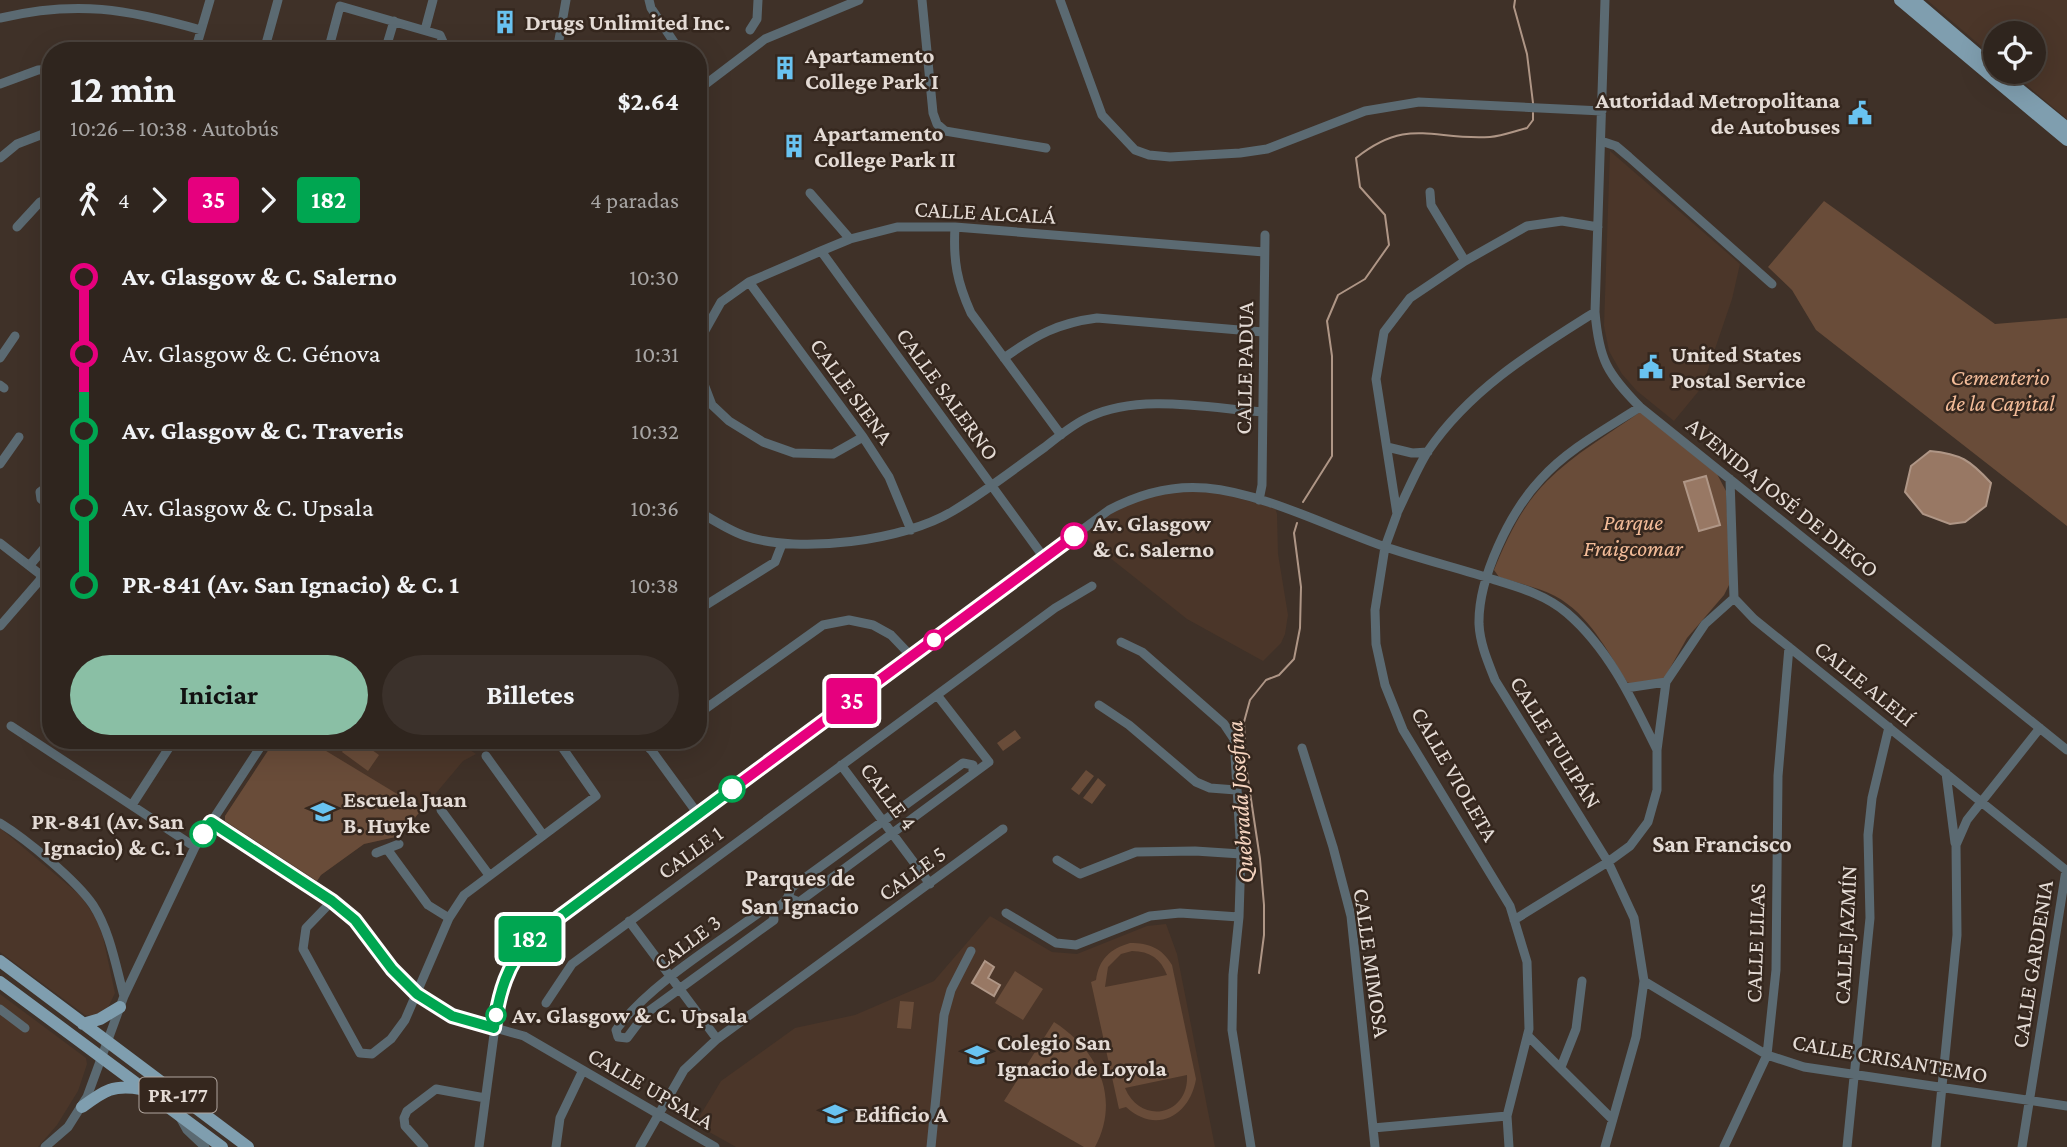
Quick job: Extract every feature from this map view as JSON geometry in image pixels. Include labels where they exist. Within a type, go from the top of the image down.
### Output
[{"type":"main road","points":[[1900,0],[2067,140]]},
{"type":"main road","points":[[1914,0],[1983,58]]},
{"type":"main road","points":[[2014,84],[2067,128]]},
{"type":"main road","name":"PR-177","points":[[0,961],[248,1147]]},
{"type":"main road","name":"PR-177","points":[[0,982],[222,1147]]},
{"type":"main road","points":[[83,1024],[100,1020],[122,1002]]},
{"type":"main road","points":[[82,1107],[107,1089],[127,1086],[143,1089]]},
{"type":"street","points":[[198,42],[211,0]]},
{"type":"street","points":[[266,42],[278,0]]},
{"type":"street","points":[[425,30],[433,0]]},
{"type":"street","points":[[559,42],[566,0]]},
{"type":"street","points":[[649,0],[651,8],[674,42]]},
{"type":"street","points":[[750,30],[757,19],[758,0]]},
{"type":"street","points":[[708,81],[765,38],[859,0]]},
{"type":"street","points":[[922,0],[933,113],[937,124],[945,131],[960,135],[1046,148]]},
{"type":"street","points":[[1060,0],[1102,115],[1135,150],[1149,155],[1216,155],[1267,149],[1365,111],[1419,102],[1602,111]]},
{"type":"street","name":"AVENIDA JOSÉ DE DIEGO","points":[[1605,0],[1595,312],[1603,359],[1615,382],[1640,407],[2067,750]]},
{"type":"street","points":[[0,18],[49,7],[96,5],[133,10],[201,30]]},
{"type":"street","points":[[330,42],[340,6],[425,30],[443,38],[443,42]]},
{"type":"street","points":[[388,42],[394,21]]},
{"type":"street","points":[[0,84],[42,70]]},
{"type":"street","points":[[0,158],[17,144],[42,134]]},
{"type":"street","points":[[1601,141],[1616,146],[1772,284]]},
{"type":"street","points":[[1430,192],[1430,205],[1465,261]]},
{"type":"street","points":[[810,193],[850,239]]},
{"type":"street","points":[[17,227],[42,201]]},
{"type":"street","name":"CALLE VIOLETA","points":[[1508,1147],[1507,1116],[1528,1036],[1527,962],[1510,906],[1403,730],[1385,685],[1376,644],[1375,610],[1385,547],[1397,514],[1376,379],[1384,332],[1410,298],[1465,261],[1527,226],[1562,222],[1598,227]]},
{"type":"street","name":"CALLE ALCALÁ","points":[[707,327],[721,302],[749,282],[850,239],[897,227],[955,228],[1264,252]]},
{"type":"street","points":[[955,228],[954,258],[961,292],[971,313],[1061,435]]},
{"type":"street","name":"CALLE PADUA","points":[[1259,500],[1262,485],[1265,235]]},
{"type":"street","name":"CALLE SALERNO","points":[[821,251],[1045,559]]},
{"type":"street","name":"CALLE SIENA","points":[[749,282],[863,437],[889,477],[911,530]]},
{"type":"street","points":[[1397,514],[1428,452],[1459,412],[1528,354],[1595,312]]},
{"type":"street","points":[[1004,358],[1035,336],[1075,320],[1097,318],[1263,332]]},
{"type":"street","points":[[0,358],[15,336]]},
{"type":"street","name":"CALLE ALCALÁ","points":[[707,392],[712,405],[729,421],[763,442],[794,453],[833,454],[863,437]]},
{"type":"street","points":[[707,517],[746,536],[782,544],[857,541],[911,530],[950,513],[1088,417],[1126,405],[1156,404],[1263,412]]},
{"type":"street","name":"CALLE TULIPÁN","points":[[1605,1147],[1636,1037],[1644,981],[1634,918],[1608,862],[1495,680],[1484,652],[1479,623],[1486,577],[1509,523],[1540,479],[1570,454],[1640,407]]},
{"type":"street","points":[[0,464],[19,437]]},
{"type":"street","points":[[1387,447],[1412,453],[1428,452]]},
{"type":"street","points":[[1514,920],[1630,846],[1648,822],[1657,790],[1657,750],[1666,682],[1705,624],[1734,598],[1730,479]]},
{"type":"street","points":[[480,1147],[494,1028],[505,977],[531,938],[1109,510],[1150,493],[1178,488],[1207,488],[1259,500],[1385,547],[1536,593],[1565,611],[1589,633],[1626,688],[1657,750]]},
{"type":"street","points":[[0,543],[41,575],[40,580],[0,626]]},
{"type":"street","points":[[707,602],[775,562],[782,544]]},
{"type":"street","points":[[30,565],[42,551]]},
{"type":"street","name":"CALLE 1","points":[[546,1003],[572,964],[1055,608],[1092,586]]},
{"type":"street","name":"CALLE ALELÍ","points":[[1734,598],[1754,619],[2067,870]]},
{"type":"street","points":[[707,708],[823,625],[849,620],[873,625],[891,635],[912,657]]},
{"type":"street","points":[[1121,642],[1142,652],[1224,724],[1234,739],[1241,854],[1232,1030],[1251,1147]]},
{"type":"street","name":"CALLE LILAS","points":[[1724,1147],[1767,1055],[1776,970],[1778,776],[1789,647]]},
{"type":"street","points":[[1626,688],[1666,682]]},
{"type":"street","name":"CALLE 3","points":[[680,988],[645,1014],[627,1038],[618,1037],[616,1030],[629,1011],[763,910],[773,910],[789,898],[791,888],[963,763],[972,765],[973,772],[989,762],[937,695]]},
{"type":"street","points":[[1098,705],[1129,724],[1196,782],[1210,788],[1236,790]]},
{"type":"street","points":[[11,726],[42,746]]},
{"type":"street","name":"CALLE JAZMÍN","points":[[1847,1147],[1870,918],[1868,835],[1872,798],[1889,727]]},
{"type":"street","points":[[1956,845],[1967,820],[2039,727]]},
{"type":"street","name":"CALLE MIMOSA","points":[[1302,748],[1351,916],[1375,1147]]},
{"type":"street","points":[[46,749],[195,847]]},
{"type":"street","points":[[132,805],[168,749]]},
{"type":"street","points":[[46,1147],[68,1127],[82,1107],[122,1002],[195,847],[257,749]]},
{"type":"street","points":[[332,901],[306,928],[303,949],[360,1053],[372,1054],[391,1040],[405,1020],[449,918],[464,895],[596,796],[563,749]]},
{"type":"street","points":[[650,749],[698,814]]},
{"type":"street","points":[[486,756],[543,835]]},
{"type":"street","name":"CALLE 4","points":[[841,765],[930,884]]},
{"type":"street","points":[[789,898],[799,902],[973,772]]},
{"type":"street","points":[[1936,1147],[1957,935],[1956,845],[1946,773]]},
{"type":"street","points":[[442,810],[489,874]]},
{"type":"street","points":[[0,822],[51,862],[93,904],[102,921],[122,1002]]},
{"type":"street","name":"CALLE UPSALA","points":[[211,822],[332,901],[355,920],[392,969],[417,994],[452,1016],[524,1036],[715,1147]]},
{"type":"street","name":"CALLE 5","points":[[640,1147],[684,1070],[717,1039],[1003,829]]},
{"type":"street","points":[[376,853],[399,845]]},
{"type":"street","points":[[387,849],[428,905],[449,918]]},
{"type":"street","points":[[1057,860],[1080,874],[1136,852],[1195,851],[1241,854]]},
{"type":"street","name":"CALLE GARDENIA","points":[[2022,1147],[2067,870]]},
{"type":"street","points":[[680,988],[774,920],[773,910]]},
{"type":"street","points":[[1006,913],[1056,943],[1076,946],[1150,915],[1239,917]]},
{"type":"street","points":[[629,921],[717,1039]]},
{"type":"street","points":[[931,1147],[944,1015],[951,990],[971,951]]},
{"type":"street","points":[[1561,1067],[1576,1029],[1582,981]]},
{"type":"street","name":"CALLE CRISANTEMO","points":[[1644,981],[1767,1055],[1804,1067],[2067,1106]]},
{"type":"street","points":[[0,1009],[25,1028]]},
{"type":"street","points":[[1528,1036],[1612,1119]]},
{"type":"street","points":[[556,1147],[560,1118],[583,1070]]},
{"type":"street","points":[[424,1147],[405,1126],[407,1111],[436,1089],[485,1098]]},
{"type":"street","points":[[1373,1128],[1507,1116]]},
{"type":"street","points":[[180,1117],[187,1130],[205,1147]]},
{"type":"shaded area","points":[[1927,0],[2067,0],[2067,119],[2025,84],[2046,84],[2046,21],[1983,21],[1983,48]]},
{"type":"shaded area","points":[[1610,151],[1740,264],[1732,299],[1702,387],[1674,421],[1637,391],[1622,374],[1609,351],[1604,326]]},
{"type":"shaded area","points":[[1930,451],[1950,454],[1964,460],[1991,483],[1986,506],[1965,522],[1950,524],[1923,514],[1905,492],[1911,466]]},
{"type":"shaded area","points":[[1706,476],[1720,525],[1699,531],[1684,482]]},
{"type":"shaded area","points":[[1208,490],[1275,508],[1277,514],[1278,554],[1288,615],[1281,643],[1263,661],[1187,619],[1080,534],[1110,512],[1151,494]]},
{"type":"shaded area","name":"Escuela Juan B. Huyke","points":[[269,749],[468,749],[476,754],[463,761],[400,836],[364,844],[321,875],[317,881],[225,821],[225,816]]},
{"type":"shaded area","points":[[0,828],[81,896],[97,920],[115,993],[107,1010],[92,1016],[85,1015],[0,952]]},
{"type":"shaded area","name":"Colegio San Ignacio de Loyola","points":[[990,916],[1052,952],[1077,954],[1147,926],[1166,924],[1177,954],[1215,1147],[736,1147],[695,1124],[721,1081],[795,1028],[855,1015],[934,981]]},
{"type":"shaded area","points":[[985,961],[994,967],[988,978],[1000,985],[994,996],[972,983]]},
{"type":"shaded area","points":[[0,994],[86,1058],[87,1064],[78,1091],[57,1125],[38,1147],[0,1147]]},
{"type":"green space","name":"Cementerio de la Capital","points":[[1824,201],[1995,324],[2067,318],[2067,526],[1816,330],[1792,290],[1768,267]]},
{"type":"green space","name":"Parque Fraigcomar","points":[[1640,412],[1717,474],[1726,491],[1730,583],[1724,595],[1687,638],[1665,677],[1631,684],[1578,613],[1555,596],[1499,577],[1494,570],[1516,523],[1547,481],[1580,453]]},
{"type":"green space","points":[[1015,730],[1021,738],[1003,751],[997,743]]},
{"type":"green space","name":"Escuela Juan B. Huyke","points":[[269,749],[323,749],[422,809],[400,836],[364,844],[321,875],[317,881],[225,821],[225,816]]},
{"type":"green space","points":[[344,749],[371,749],[379,755],[368,771],[342,752]]},
{"type":"green space","points":[[1086,770],[1094,776],[1079,795],[1071,789]]},
{"type":"green space","points":[[1098,778],[1106,785],[1092,804],[1083,798]]},
{"type":"green space","points":[[1123,945],[1149,945],[1164,954],[1172,965],[1196,1079],[1187,1102],[1170,1117],[1160,1120],[1149,1120],[1126,1107],[1119,1109],[1091,982],[1096,980],[1100,966],[1107,956]],"holes":[[[1144,952],[1154,957],[1162,964],[1167,975],[1105,987],[1108,967],[1121,954]],[[1187,1075],[1186,1089],[1180,1099],[1163,1111],[1142,1108],[1132,1100],[1125,1088]]]},
{"type":"green space","points":[[1015,971],[1043,989],[1023,1020],[995,1003]]},
{"type":"green space","points":[[900,1001],[914,1002],[911,1029],[897,1028]]},
{"type":"green space","points":[[1054,1022],[1083,1046],[1101,1077],[1106,1111],[1103,1129],[1095,1147],[1084,1147],[1004,1101]]},
{"type":"waterway","name":"Quebrada Josefina","points":[[1515,0],[1514,7],[1527,54],[1533,103]]},
{"type":"waterway","name":"Quebrada Josefina","points":[[1303,502],[1332,456],[1332,356],[1327,321],[1338,295],[1365,279],[1389,245],[1385,215],[1360,187],[1356,158],[1375,145],[1407,134],[1470,137],[1504,135],[1527,128],[1533,120],[1533,113]]},
{"type":"waterway","name":"Quebrada Josefina","points":[[1259,973],[1264,935],[1264,905],[1246,766],[1244,722],[1250,700],[1266,680],[1279,675],[1294,659],[1300,628],[1301,587],[1294,533],[1297,523]]},
{"type":"bus line","name":"35","points":[[732,789],[1074,536]]},
{"type":"bus line","name":"182","points":[[203,834],[211,822],[332,901],[355,920],[392,969],[417,994],[452,1016],[494,1028],[505,977],[531,938],[732,789]]},
{"type":"place","name":"Drugs Unlimited Inc.","points":[[505,22]]},
{"type":"place","name":"Apartamento College Park I","points":[[785,68]]},
{"type":"place","name":"Autoridad Metropolitana de Autobuses","points":[[1860,113]]},
{"type":"place","name":"Apartamento College Park II","points":[[794,146]]},
{"type":"place","name":"United States Postal Service","points":[[1651,367]]},
{"type":"place","name":"Av. Glasgow & C. Salerno","points":[[1074,536]]},
{"type":"place","name":"Escuela Juan B. Huyke","points":[[323,812]]},
{"type":"place","name":"PR-841 (Av. San Ignacio) & C. 1","points":[[203,834]]},
{"type":"place","name":"Av. Glasgow & C. Upsala","points":[[496,1015]]},
{"type":"place","name":"Colegio San Ignacio de Loyola","points":[[977,1055]]},
{"type":"place","name":"Edificio A","points":[[835,1114]]},
{"type":"district","name":"San Francisco","points":[[1722,844]]},
{"type":"district","name":"Parques de San Ignacio","points":[[800,892]]}]
